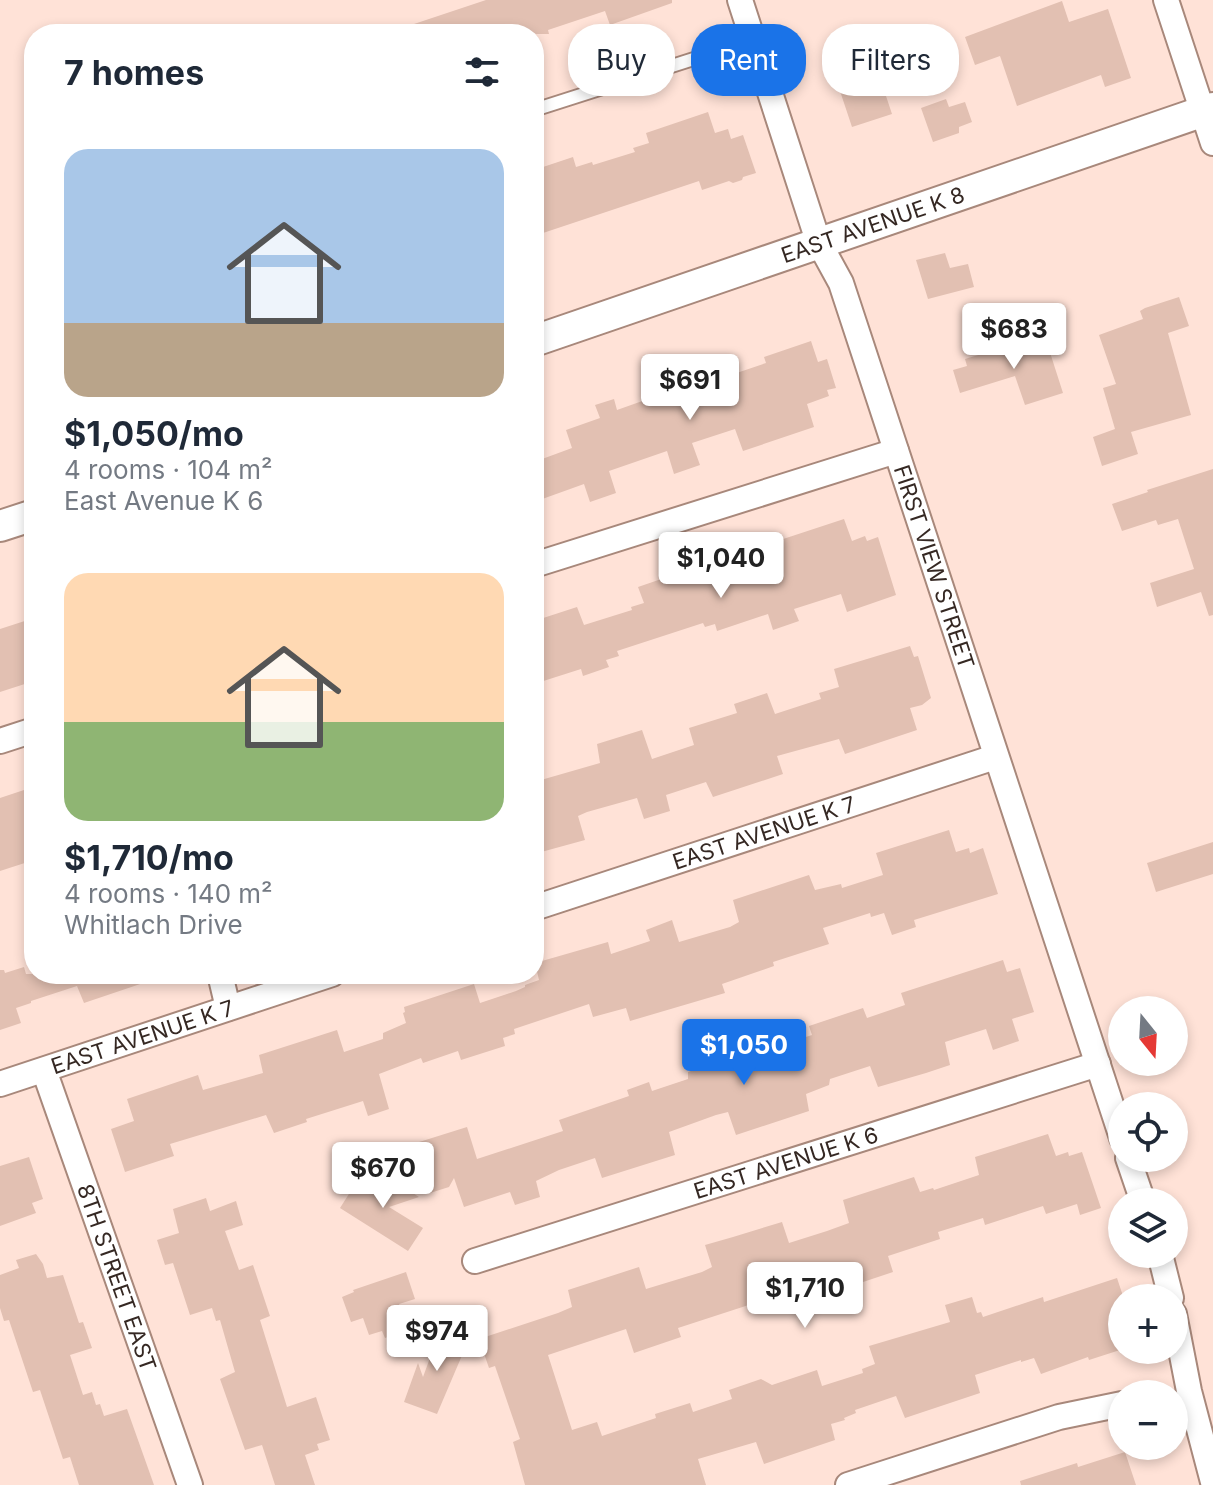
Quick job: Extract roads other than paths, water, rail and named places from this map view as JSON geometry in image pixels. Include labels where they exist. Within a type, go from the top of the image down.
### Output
[{"type":"street","name":"FIRST VIEW STREET","points":[[740,0],[748,24]]},
{"type":"street","points":[[1166,0],[1208,110],[1213,143]]},
{"type":"street","name":"FIRST VIEW STREET","points":[[771,96],[818,241],[841,283],[1108,1095]]},
{"type":"street","name":"EAST AVENUE K 8","points":[[544,337],[818,241],[1208,110]]},
{"type":"street","points":[[544,562],[896,451]]},
{"type":"street","points":[[0,526],[24,518]]},
{"type":"street","points":[[0,741],[24,733]]},
{"type":"street","name":"EAST AVENUE K 7","points":[[544,905],[995,757]]},
{"type":"street","points":[[222,984],[228,1008]]},
{"type":"street","name":"EAST AVENUE K 7","points":[[0,1084],[301,984]]},
{"type":"street","name":"EAST AVENUE K 6","points":[[475,1261],[1098,1064]]},
{"type":"street","name":"8TH STREET EAST","points":[[44,1070],[190,1485]]},
{"type":"street","points":[[848,1485],[1059,1417],[1108,1407]]},
{"type":"street","points":[[1188,1412],[1213,1482]]},
{"type":"lane","points":[[544,107],[691,60]]}]
